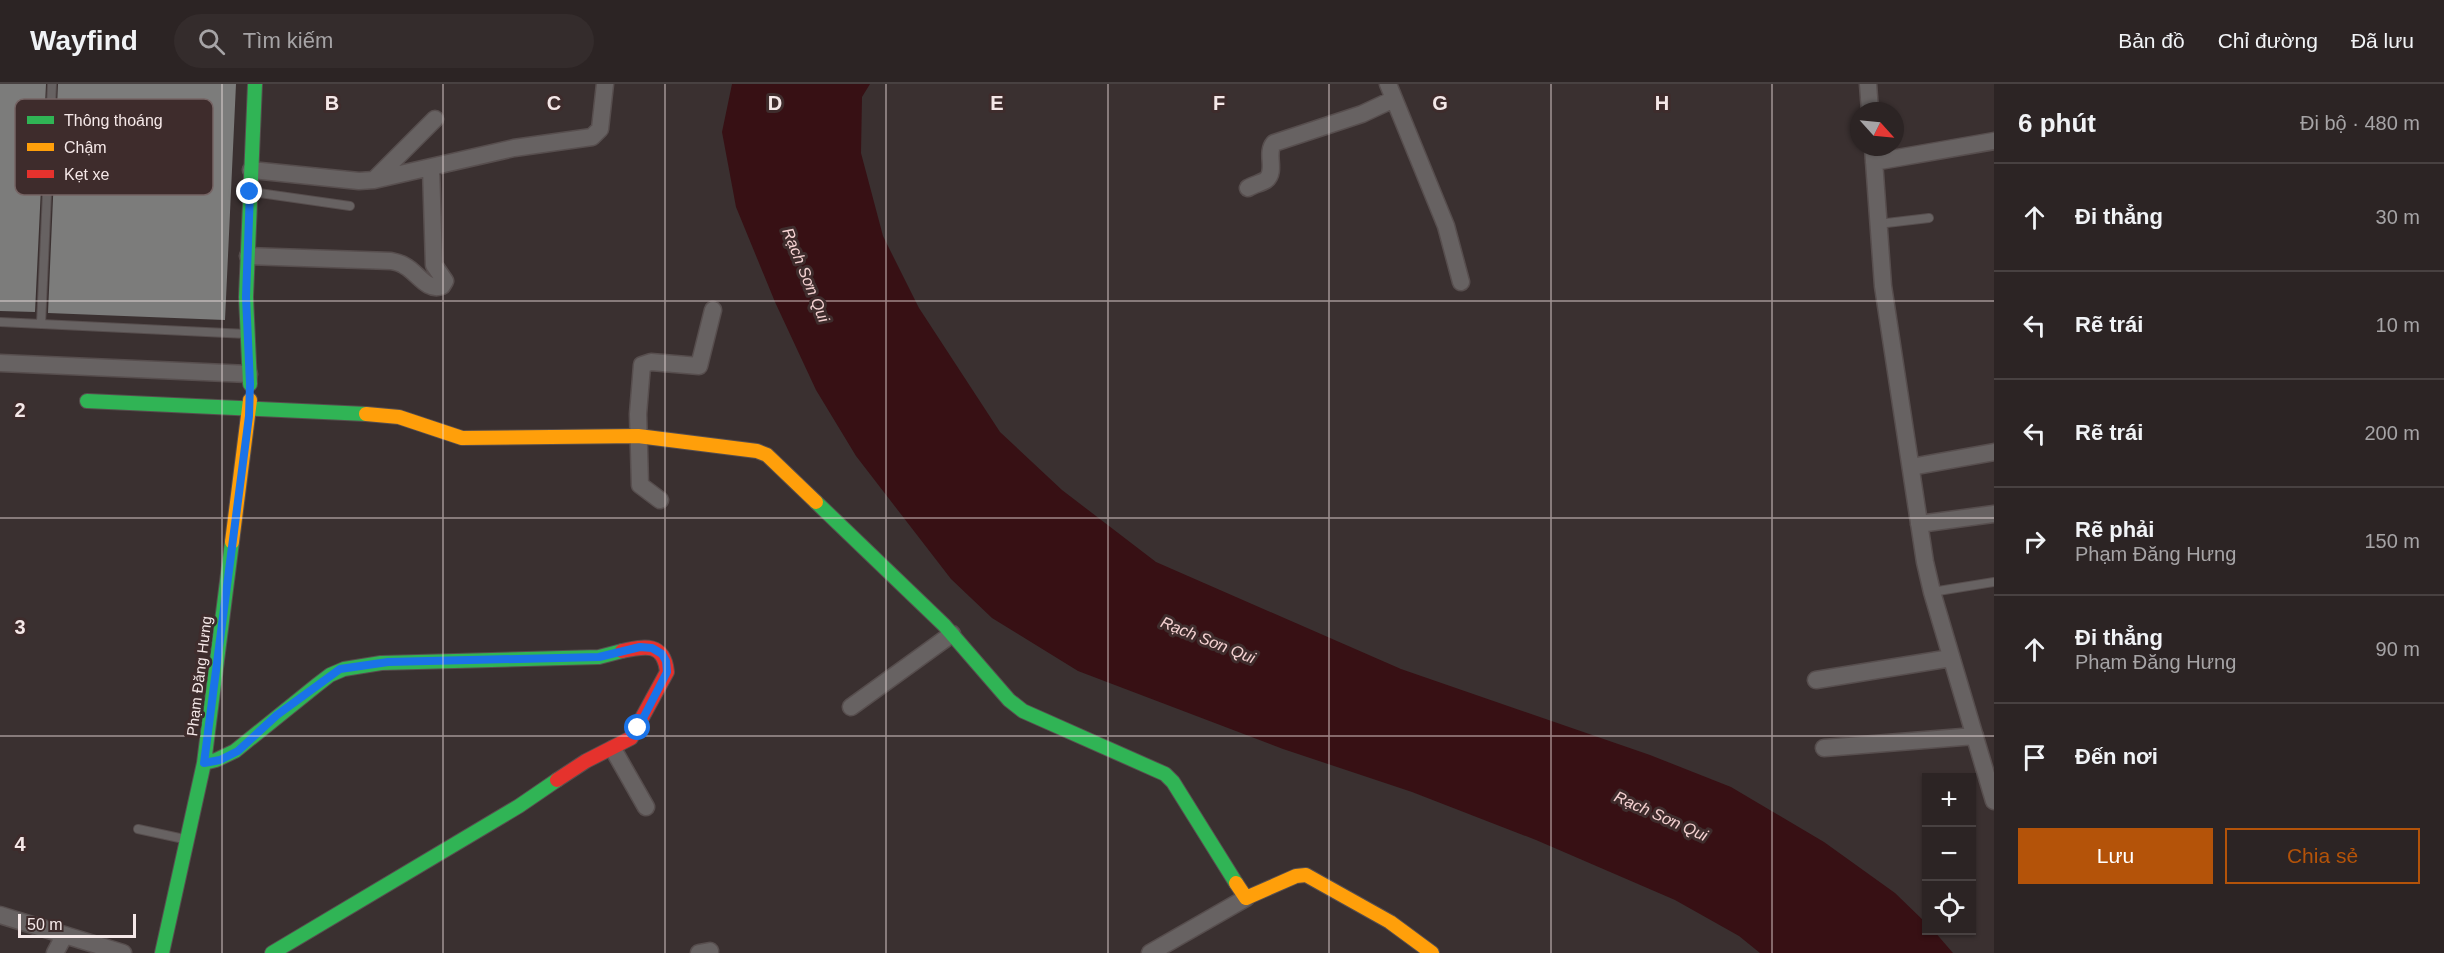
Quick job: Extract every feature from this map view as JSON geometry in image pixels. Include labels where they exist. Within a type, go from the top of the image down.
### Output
[{"type":"street","name":"Phạm Đăng Hưng","points":[[162,953],[204,763],[250,392],[246,297],[255,84]]},
{"type":"street","points":[[251,170],[359,181],[374,180],[514,148],[592,137],[600,129],[605,84]]},
{"type":"street","points":[[1868,84],[1869,102]]},
{"type":"street","points":[[1248,188],[1266,179],[1269,175],[1270,147],[1274,143],[1362,114],[1391,91],[1446,226],[1461,282]]},
{"type":"street","points":[[374,180],[435,119]]},
{"type":"street","points":[[1904,151],[1994,141]]},
{"type":"street","points":[[1874,156],[1883,286],[1919,524],[1932,592],[1994,801]]},
{"type":"street","points":[[248,256],[391,261],[405,266],[430,286],[437,288],[442,286],[443,277],[434,265],[431,168]]},
{"type":"street","points":[[660,500],[640,485],[638,426],[642,365],[651,362],[699,366],[713,310]]},
{"type":"street","points":[[0,363],[250,392],[403,417],[449,436],[462,438],[638,426],[746,448],[767,455],[952,634],[1009,700],[1023,711],[1165,774],[1173,782],[1245,898]]},
{"type":"street","points":[[87,400],[250,392]]},
{"type":"street","points":[[1911,467],[1994,452]]},
{"type":"street","points":[[1919,524],[1994,514]]},
{"type":"street","points":[[851,707],[952,634]]},
{"type":"street","points":[[204,763],[220,760],[238,751],[277,715],[340,669],[388,662],[599,657],[640,647],[652,648],[662,654],[666,661],[667,672],[631,738],[586,761],[519,806],[272,953]]},
{"type":"street","points":[[1816,680],[1951,658]]},
{"type":"street","points":[[1824,747],[1975,736]]},
{"type":"street","points":[[613,749],[646,807]]},
{"type":"street","points":[[1150,953],[1245,898],[1296,876],[1306,875],[1390,922],[1426,952]]},
{"type":"street","points":[[0,915],[123,953]]},
{"type":"street","points":[[56,953],[64,936]]},
{"type":"lane","points":[[51,99],[52,84]]},
{"type":"lane","points":[[250,192],[350,206]]},
{"type":"lane","points":[[41,324],[47,195]]},
{"type":"lane","points":[[1878,224],[1929,218]]},
{"type":"lane","points":[[0,322],[247,334]]},
{"type":"lane","points":[[1932,592],[1994,582]]},
{"type":"lane","points":[[138,829],[187,840]]},
{"type":"water","name":"Rạch Sơn Qui","points":[[732,84],[870,84],[862,97],[861,153],[883,236],[919,308],[1000,432],[1062,490],[1156,562],[1401,669],[1650,755],[1731,787],[1824,842],[1895,893],[1922,919],[1922,935],[1937,935],[1953,953],[1760,953],[1739,936],[1675,900],[1536,840],[1412,792],[1283,749],[1078,671],[992,618],[951,579],[856,456],[816,390],[775,302],[736,207],[722,132]]},
{"type":"building","points":[[0,84],[46,84],[45,99],[15,99],[15,195],[41,195],[35,312],[0,311]]},
{"type":"building","points":[[58,84],[236,84],[225,320],[48,313],[53,195],[213,195],[213,99],[57,99]]},
{"type":"traffic: fast","points":[[250,384],[246,297],[255,84]]},
{"type":"traffic: fast","points":[[87,401],[366,414]]},
{"type":"traffic: fast","points":[[816,502],[944,625],[1009,700],[1023,711],[1165,774],[1173,782],[1236,883]]},
{"type":"traffic: fast","points":[[162,953],[204,763],[232,542]]},
{"type":"traffic: fast","points":[[204,763],[235,751],[330,675],[344,669],[381,663],[599,657],[622,651]]},
{"type":"traffic: fast","points":[[272,953],[519,806],[557,780]]},
{"type":"traffic: slow","points":[[232,542],[250,400]]},
{"type":"traffic: slow","points":[[366,414],[399,417],[462,438],[638,436],[757,451],[767,455],[816,502]]},
{"type":"traffic: slow","points":[[1236,883],[1246,898],[1296,876],[1306,875],[1390,922],[1432,953]]},
{"type":"traffic: jam","points":[[557,780],[586,761],[631,738],[667,672],[662,655],[652,648],[622,651]]},
{"type":"route","points":[[250,192],[246,297],[250,384],[249,416],[204,763],[220,760],[238,751],[277,715],[340,669],[388,662],[599,657],[640,647],[652,648],[662,654],[666,661],[667,672],[638,728]]}]
